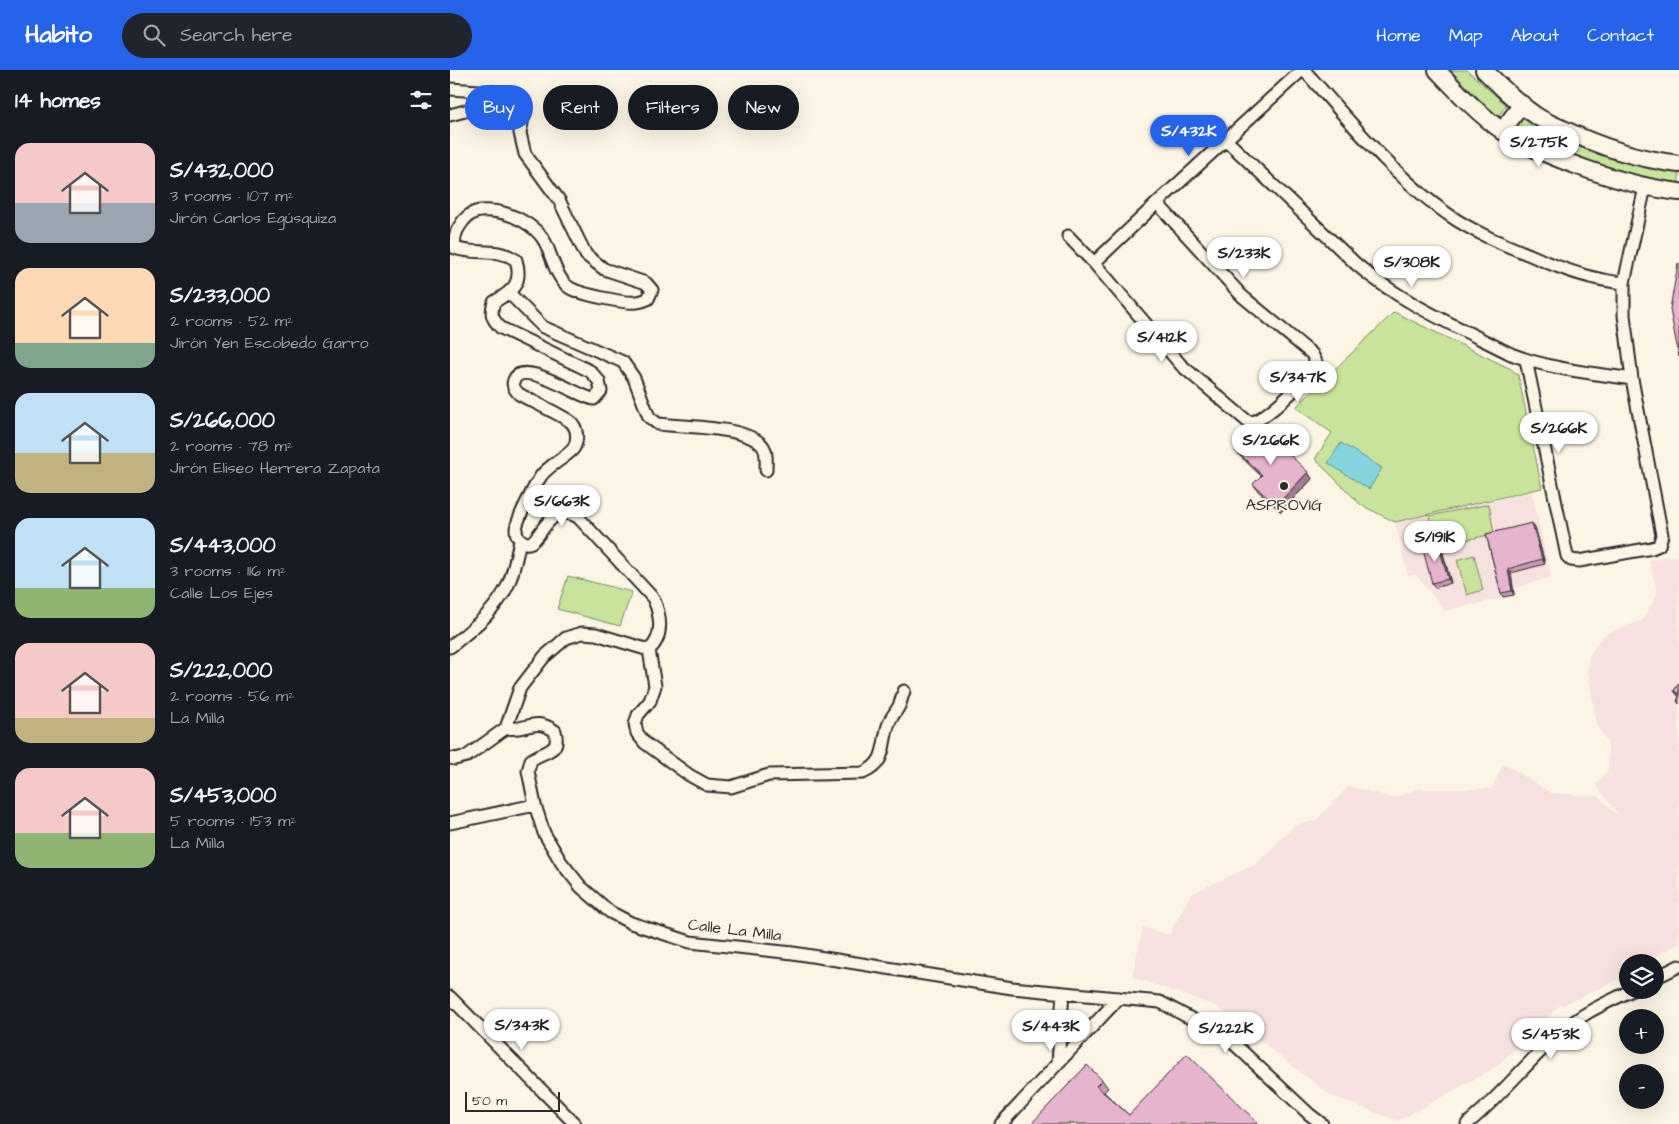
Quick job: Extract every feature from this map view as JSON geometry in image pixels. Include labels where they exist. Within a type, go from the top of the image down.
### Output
[{"type":"main road","points":[[1436,70],[1464,98],[1502,131],[1518,141],[1597,173],[1645,187],[1679,192]]},
{"type":"main road","points":[[1484,70],[1507,94],[1537,117],[1615,151],[1679,164]]},
{"type":"main road","points":[[1502,131],[1522,104]]},
{"type":"street","points":[[1094,264],[1157,203],[1303,70],[1362,136],[1414,187],[1449,215],[1479,232],[1546,262],[1604,281],[1624,283]]},
{"type":"street","points":[[450,89],[465,90]]},
{"type":"street","points":[[450,115],[465,111]]},
{"type":"street","points":[[521,130],[525,154],[559,200],[586,255],[604,270],[646,283],[652,290],[648,299],[626,302],[571,288],[562,280],[544,240],[516,216],[480,210],[468,215],[460,226],[454,238],[455,248],[506,254],[516,260],[519,270],[516,284],[509,293],[494,302],[491,311],[494,321],[501,328],[590,371],[599,381],[600,391],[594,399],[587,398],[534,374],[520,375],[514,378],[515,390],[519,394],[572,422],[576,432],[576,445],[541,476],[516,528],[517,536],[520,540],[526,542],[536,539],[548,522],[560,513],[570,513],[578,517],[654,598],[658,608],[660,632],[656,644],[648,650]]},
{"type":"street","points":[[1226,140],[1356,264],[1377,282],[1401,297],[1526,360],[1550,366],[1632,379]]},
{"type":"street","points":[[1526,360],[1567,556],[1571,560],[1579,561],[1652,548],[1659,545],[1662,535],[1632,379],[1624,315],[1624,283],[1645,187]]},
{"type":"street","points":[[1068,236],[1181,365],[1248,422],[1254,422],[1296,388],[1312,370],[1316,362],[1312,354],[1242,296],[1157,203]]},
{"type":"street","points":[[509,293],[543,327],[623,362],[630,370],[649,417],[653,421],[658,424],[725,431],[753,439],[762,444],[766,453],[766,470]]},
{"type":"street","points":[[450,647],[484,619],[499,600],[508,585],[520,540]]},
{"type":"street","points":[[450,758],[455,759],[467,756],[506,728],[520,688],[544,657],[566,638],[582,633],[596,634],[648,650]]},
{"type":"street","points":[[648,650],[655,686],[650,701],[638,715],[635,724],[637,733],[645,743],[689,775],[707,785],[731,786],[769,775],[863,773],[872,769],[878,762],[883,750],[888,723],[898,707],[904,691]]},
{"type":"street","name":"Calle La Milla","points":[[506,728],[512,729],[539,724],[555,731],[556,746],[549,752],[539,754],[531,760],[528,771],[535,805],[544,833],[561,862],[581,887],[610,912],[631,923],[690,942],[793,953],[1012,988],[1160,1002],[1229,1039],[1322,1124]]},
{"type":"street","points":[[450,823],[535,805]]},
{"type":"street","points":[[1664,974],[1679,966]]},
{"type":"street","points":[[1058,1063],[1063,993]]},
{"type":"street","points":[[450,997],[575,1124]]},
{"type":"street","points":[[1467,1124],[1552,1040],[1575,1021],[1619,997]]},
{"type":"street","points":[[1001,1124],[1120,998]]},
{"type":"shaded area","points":[[1532,492],[1551,577],[1515,588],[1516,595],[1445,611],[1416,575],[1408,576],[1395,522]]},
{"type":"shaded area","points":[[1679,556],[1679,944],[1660,954],[1619,954],[1619,980],[1558,1007],[1496,1067],[1398,1121],[1330,1095],[1216,1006],[1132,977],[1143,927],[1169,935],[1191,894],[1256,864],[1295,825],[1315,821],[1349,786],[1393,798],[1417,789],[1491,789],[1504,763],[1551,793],[1598,796],[1620,817],[1596,785],[1608,770],[1608,747],[1606,739],[1597,727],[1587,669],[1589,656],[1597,643],[1607,633],[1642,621],[1657,594],[1649,559]]},
{"type":"green space","points":[[1447,70],[1467,70],[1506,105],[1498,117]]},
{"type":"green space","points":[[1522,119],[1526,119],[1555,134],[1679,171],[1679,184],[1637,176],[1576,156],[1518,128]]},
{"type":"green space","points":[[1394,312],[1511,369],[1518,375],[1542,488],[1395,522],[1361,505],[1315,459],[1332,433],[1296,407]]},
{"type":"green space","points":[[1489,504],[1494,534],[1435,546],[1429,516]]},
{"type":"green space","points":[[1474,555],[1483,590],[1467,595],[1457,560]]},
{"type":"green space","points":[[568,576],[632,592],[620,626],[557,609]]},
{"type":"water","points":[[1341,443],[1382,468],[1369,489],[1328,463]]},
{"type":"building","points":[[1679,264],[1679,357],[1670,309]]},
{"type":"building","points":[[1259,426],[1308,472],[1276,506],[1253,484],[1262,475],[1235,450]]},
{"type":"building","points":[[1532,523],[1542,559],[1508,569],[1512,591],[1501,593],[1486,534]]},
{"type":"building","points":[[1438,542],[1448,579],[1432,583],[1422,546]]},
{"type":"building","points":[[1679,683],[1679,694],[1674,691]]},
{"type":"building","points":[[1187,1054],[1259,1124],[1031,1124],[1087,1065],[1102,1080],[1096,1086],[1129,1115]]},
{"type":"place","name":"ASPROVIG","points":[[1284,486]]}]
